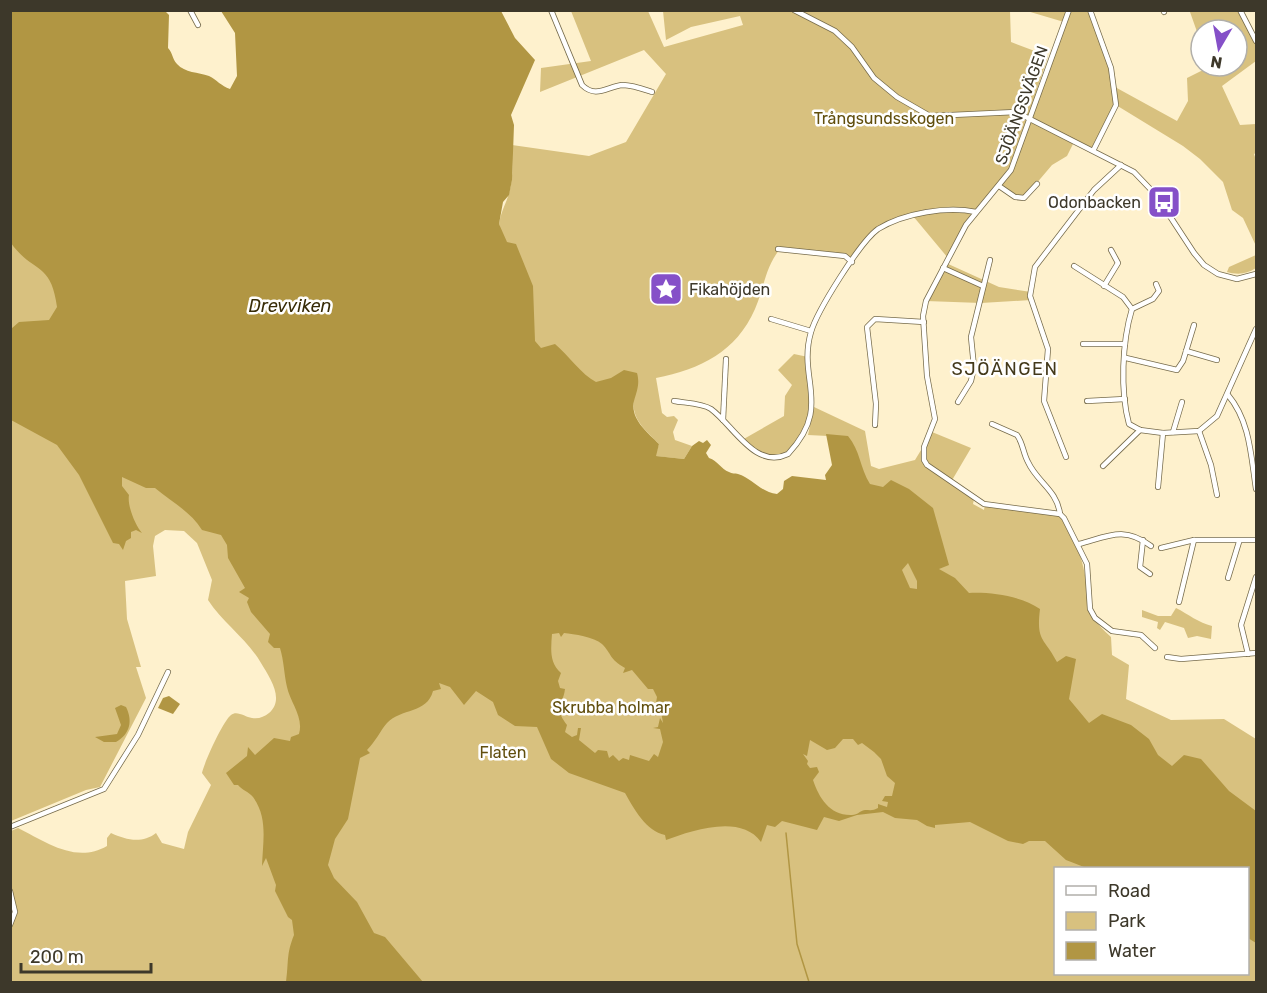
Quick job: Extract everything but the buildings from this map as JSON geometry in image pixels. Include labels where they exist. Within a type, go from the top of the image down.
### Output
[{"type":"street","points":[[190,10],[198,25]]},
{"type":"street","points":[[551,10],[582,85],[587,90],[605,92],[622,85],[652,92]]},
{"type":"street","points":[[794,10],[834,31],[852,46],[874,78],[897,97],[930,116],[987,115],[1007,111],[1028,116],[1134,172],[1156,195],[1194,254],[1204,265],[1218,274],[1237,279],[1257,274]]},
{"type":"street","name":"SJÖÄNGSVÄGEN","points":[[1060,514],[984,504],[927,465],[923,454],[924,447],[935,418],[927,376],[924,322],[926,301],[943,267],[976,212],[1011,170],[1028,116],[1069,10]]},
{"type":"street","points":[[1090,10],[1111,68],[1116,105],[1094,150]]},
{"type":"street","points":[[1240,10],[1257,41]]},
{"type":"street","points":[[1066,457],[1044,401],[1048,349],[1030,296],[1035,267],[1094,190],[1121,165]]},
{"type":"street","points":[[999,186],[1015,196],[1024,198],[1038,184]]},
{"type":"street","points":[[674,401],[706,407],[723,420],[754,451],[771,458],[788,454],[806,429],[813,402],[808,353],[811,332],[828,297],[864,244],[877,230],[886,225],[931,212],[956,210],[976,212]]},
{"type":"street","points":[[778,249],[844,256],[852,262]]},
{"type":"street","points":[[1104,286],[1118,263],[1111,250]]},
{"type":"street","points":[[958,402],[972,374],[971,337],[990,260]]},
{"type":"street","points":[[1074,266],[1123,297],[1132,309],[1125,344],[1125,399],[1129,424],[1140,430],[1163,433],[1199,431],[1217,416],[1257,330]]},
{"type":"street","points":[[943,267],[983,286]]},
{"type":"street","points":[[1132,309],[1154,299],[1159,291],[1156,284]]},
{"type":"street","points":[[771,319],[811,332]]},
{"type":"street","points":[[875,425],[876,404],[867,327],[875,319],[924,322]]},
{"type":"street","points":[[1126,358],[1177,370],[1194,325]]},
{"type":"street","points":[[1083,344],[1125,344]]},
{"type":"street","points":[[1186,351],[1217,360]]},
{"type":"street","points":[[723,420],[726,359]]},
{"type":"street","points":[[1228,395],[1239,408],[1245,425],[1257,489]]},
{"type":"street","points":[[1087,401],[1125,399]]},
{"type":"street","points":[[1173,432],[1182,402]]},
{"type":"street","points":[[992,424],[1017,435],[1028,463],[1049,487],[1059,504],[1060,514],[1079,544],[1087,564],[1090,609],[1095,618],[1112,631],[1141,635],[1155,648]]},
{"type":"street","points":[[1103,466],[1140,430]]},
{"type":"street","points":[[1199,431],[1211,465],[1216,495]]},
{"type":"street","points":[[1158,487],[1163,433]]},
{"type":"street","points":[[1079,544],[1124,533],[1143,540],[1151,546]]},
{"type":"street","points":[[1161,549],[1194,540],[1218,539],[1239,542],[1257,540]]},
{"type":"street","points":[[1143,540],[1140,567],[1150,574]]},
{"type":"street","points":[[1179,602],[1194,540]]},
{"type":"street","points":[[1228,578],[1239,542]]},
{"type":"street","points":[[1248,654],[1241,625],[1257,577]]},
{"type":"street","points":[[1167,657],[1182,659],[1257,653]]},
{"type":"street","points":[[10,827],[104,789],[138,735],[168,672]]},
{"type":"street","points":[[10,891],[15,912],[10,925]]},
{"type":"green space","name":"Trångsundsskogen","points":[[1193,10],[1240,11],[1244,18],[1192,18],[1190,12]]},
{"type":"green space","name":"Trångsundsskogen","points":[[571,11],[648,11],[664,47],[743,25],[740,16],[691,27],[666,40],[663,11],[1010,11],[1011,42],[1048,56],[1034,99],[1064,22],[1027,11],[1091,11],[1115,87],[1177,121],[1188,101],[1187,78],[1233,78],[1222,86],[1240,125],[1256,124],[1256,153],[1254,154],[1256,160],[1256,246],[1243,218],[1232,210],[1223,182],[1183,146],[1116,105],[1094,149],[1075,140],[1067,156],[1052,165],[1024,198],[1015,197],[1000,186],[976,212],[948,258],[913,216],[877,230],[852,262],[844,256],[780,249],[768,271],[755,309],[738,337],[702,364],[656,378],[662,413],[667,417],[674,416],[678,420],[673,432],[675,440],[692,446],[684,459],[655,456],[659,444],[637,419],[634,400],[539,421],[499,224],[512,181],[512,145],[589,156],[626,142],[666,74],[644,50],[540,92],[541,68],[591,61]]},
{"type":"green space","name":"Trångsundsskogen","points":[[1249,28],[1256,41],[1256,61],[1249,66]]},
{"type":"green space","name":"Flaten","points":[[11,107],[785,641],[849,510],[828,436],[808,435],[814,407],[865,431],[871,466],[879,469],[915,460],[932,432],[971,448],[951,482],[974,499],[973,504],[984,510],[985,504],[1060,514],[1081,559],[1091,612],[1111,637],[1112,655],[1129,665],[1126,699],[1171,720],[1224,719],[1256,739],[1256,982],[11,982],[11,831],[18,828],[50,845],[73,852],[84,853],[107,846],[107,838],[111,833],[122,838],[140,840],[156,833],[162,843],[184,849],[188,832],[211,785],[202,773],[223,725],[233,714],[259,718],[274,707],[276,695],[265,669],[255,654],[208,600],[212,580],[197,543],[184,531],[165,530],[155,536],[153,546],[156,576],[125,581],[127,619],[141,667],[136,667],[146,698],[100,787],[86,790],[11,821]]},
{"type":"green space","points":[[1256,255],[1256,268],[1253,270],[1242,273],[1227,272],[1229,267]]},
{"type":"green space","points":[[946,263],[999,287],[1031,292],[1031,300],[981,303],[926,301]]},
{"type":"green space","points":[[794,354],[808,357],[809,400],[805,424],[792,446],[780,457],[754,451],[742,440],[784,416],[785,396],[792,385],[778,370]]},
{"type":"green space","points":[[1176,608],[1212,626],[1211,639],[1197,636],[1188,638],[1184,628],[1165,622],[1160,630],[1157,628],[1158,622],[1142,617],[1142,610],[1158,616],[1171,616]]},
{"type":"water","name":"Drevviken","points":[[11,10],[165,11],[169,15],[168,48],[175,62],[184,69],[209,76],[230,89],[237,76],[235,33],[221,11],[501,11],[515,38],[535,60],[511,115],[514,125],[512,180],[509,195],[503,202],[499,224],[507,242],[516,244],[533,286],[535,341],[541,348],[555,344],[596,382],[611,378],[624,370],[637,373],[638,384],[633,408],[641,425],[659,444],[656,456],[684,459],[692,446],[699,441],[703,443],[707,440],[711,445],[706,453],[709,458],[726,471],[743,476],[771,493],[777,494],[783,489],[784,481],[792,476],[826,480],[825,475],[832,465],[826,434],[848,436],[870,484],[883,487],[891,480],[909,489],[933,508],[949,565],[939,569],[955,578],[969,593],[1006,596],[1040,609],[1040,634],[1057,662],[1066,656],[1076,659],[1069,699],[1089,723],[1102,714],[1131,725],[1149,739],[1158,755],[1172,766],[1184,755],[1201,759],[1229,791],[1256,811],[1256,943],[1249,939],[1249,867],[1084,867],[1066,860],[1045,841],[1029,841],[1023,844],[1008,841],[970,822],[935,825],[935,828],[917,820],[895,818],[883,812],[857,815],[839,821],[824,817],[817,830],[782,821],[775,827],[767,825],[761,842],[752,833],[728,826],[701,829],[666,840],[665,835],[646,824],[625,793],[569,773],[551,759],[537,727],[515,726],[498,715],[493,702],[476,691],[464,705],[450,687],[439,683],[441,689],[433,691],[425,704],[387,723],[367,750],[370,753],[360,758],[348,819],[335,839],[328,865],[334,878],[357,902],[374,933],[385,937],[423,982],[286,982],[289,953],[294,935],[292,920],[288,917],[275,891],[276,885],[266,858],[262,866],[264,830],[258,805],[251,795],[238,785],[234,785],[226,773],[247,756],[248,747],[255,755],[274,738],[290,741],[291,737],[299,734],[300,722],[287,687],[280,648],[274,648],[268,642],[270,634],[251,612],[247,602],[249,598],[239,592],[245,588],[228,558],[227,545],[221,535],[202,530],[187,512],[155,488],[146,488],[122,477],[122,486],[129,495],[132,515],[142,533],[136,530],[131,532],[131,538],[126,541],[123,550],[119,544],[113,543],[79,475],[57,445],[11,420],[11,329],[19,322],[49,320],[57,307],[54,292],[46,275],[19,253],[11,243]],"holes":[[[908,563],[917,581],[917,589],[910,588],[902,570]],[[559,633],[561,637],[564,633],[573,634],[602,644],[616,662],[625,668],[623,673],[632,670],[648,689],[653,689],[657,697],[656,703],[659,708],[662,704],[663,709],[661,711],[663,723],[660,718],[658,727],[653,728],[660,729],[663,742],[658,757],[654,754],[649,761],[630,755],[629,760],[623,758],[619,761],[613,755],[609,758],[607,751],[598,750],[595,753],[579,740],[581,728],[578,728],[577,735],[572,737],[565,732],[567,725],[560,714],[565,689],[560,688],[558,681],[561,673],[554,665],[551,650],[552,634]],[[843,739],[853,739],[858,745],[862,743],[881,759],[887,776],[895,783],[892,796],[885,796],[882,801],[888,802],[887,807],[878,804],[878,808],[873,810],[844,815],[826,805],[822,799],[813,780],[819,772],[817,767],[810,768],[803,754],[807,756],[810,740],[827,750],[835,748]]]},
{"type":"water","points":[[169,696],[180,704],[173,714],[158,708],[163,698]]},
{"type":"water","points":[[121,705],[126,707],[130,722],[121,739],[116,742],[104,742],[95,737],[117,734],[121,725],[115,708]]},
{"type":"waterway","points":[[786,833],[797,944],[809,982]]},
{"type":"place","name":"Odonbacken","points":[[1164,202]]},
{"type":"place","name":"Fikahöjden","points":[[666,289]]},
{"type":"district","name":"SJÖÄNGEN","points":[[1005,369]]},
{"type":"park label","name":"Skrubba holmar","points":[[611,707]]}]
